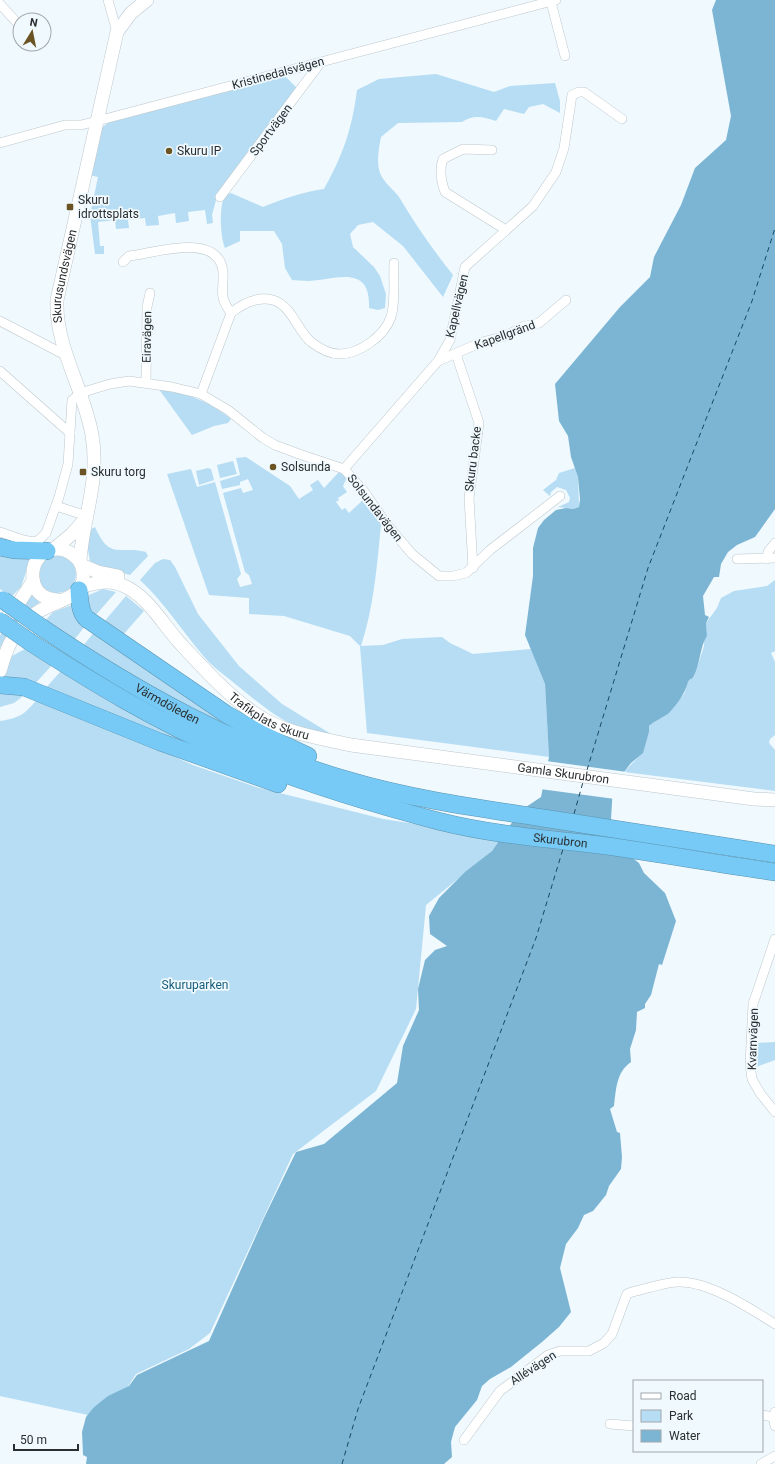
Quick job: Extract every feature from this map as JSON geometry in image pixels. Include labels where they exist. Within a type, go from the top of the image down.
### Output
[{"type":"highway","points":[[0,547],[14,550],[51,550]]},
{"type":"highway","points":[[80,588],[81,608],[83,615],[87,619],[226,714],[261,734],[298,752],[349,788]]},
{"type":"highway","name":"Värmdöleden","points":[[2,599],[94,662],[149,695],[206,724],[349,788]]},
{"type":"highway","name":"Värmdöleden","points":[[0,621],[36,646],[83,675],[173,726],[222,750],[293,778],[349,788]]},
{"type":"highway","points":[[0,685],[12,685],[36,691],[128,730],[204,759],[349,788]]},
{"type":"highway","name":"Skurubron","points":[[349,788],[775,854]]},
{"type":"highway","name":"Skurubron","points":[[349,788],[383,814],[479,829],[662,854],[775,872]]},
{"type":"highway","points":[[726,865],[775,877]]},
{"type":"main road","name":"Skurusundsvägen","points":[[81,563],[82,533],[93,486],[94,455],[88,418],[60,334],[57,300],[116,32],[132,13],[147,0]]},
{"type":"main road","name":"Skurusundsvägen","points":[[51,550],[72,534],[87,516]]},
{"type":"main road","name":"Trafikplats Skuru","points":[[51,550],[66,550],[81,563],[98,572],[129,584],[155,602],[182,636],[200,663],[238,700],[258,715],[294,732],[351,745]]},
{"type":"main road","points":[[0,626],[18,604],[33,581],[34,565],[41,555],[51,550]]},
{"type":"main road","points":[[80,588],[83,576],[81,563]]},
{"type":"main road","points":[[33,581],[41,595],[46,598],[58,600],[69,598],[80,588],[106,581],[129,584]]},
{"type":"main road","points":[[0,671],[10,641],[33,615],[58,600]]},
{"type":"main road","name":"Gamla Skurubron","points":[[351,745],[754,799],[775,800]]},
{"type":"street","points":[[108,0],[116,32]]},
{"type":"street","points":[[554,1],[565,56]]},
{"type":"street","name":"Kristinedalsvägen","points":[[0,143],[65,125],[80,125],[97,121],[554,1]]},
{"type":"street","points":[[0,4],[12,17]]},
{"type":"street","name":"Sportvägen","points":[[220,197],[321,62]]},
{"type":"street","name":"Kapellvägen","points":[[344,469],[438,361],[450,340],[465,267],[534,206],[556,172],[564,148],[572,96],[579,92],[584,92],[622,120]]},
{"type":"street","points":[[492,150],[463,149],[443,159],[441,165],[441,182],[445,192],[506,230]]},
{"type":"street","points":[[122,262],[129,256],[191,248],[200,248],[212,252],[220,261],[223,272],[222,299],[231,313]]},
{"type":"street","points":[[201,394],[231,313],[240,306],[262,298],[274,301],[285,307],[310,341],[320,349],[339,354],[358,350],[377,337],[390,319],[393,307],[394,263]]},
{"type":"street","name":"Eiravägen","points":[[146,382],[147,307],[150,293]]},
{"type":"street","name":"Kapellgränd","points":[[438,361],[482,342],[506,336],[522,327],[539,323],[566,300]]},
{"type":"street","points":[[0,321],[67,356]]},
{"type":"street","name":"Skuru backe","points":[[456,354],[479,423],[469,498],[473,568]]},
{"type":"street","points":[[0,371],[70,433]]},
{"type":"street","name":"Solsundavägen","points":[[80,394],[110,384],[129,381],[146,382],[201,394],[228,410],[258,434],[275,445],[344,469],[363,490],[385,522],[412,554],[439,576],[453,576],[466,573],[473,568],[490,550],[560,496]]},
{"type":"street","points":[[0,532],[34,542],[39,540],[46,533],[56,506],[68,464],[72,400],[80,394]]},
{"type":"street","points":[[56,506],[87,516]]},
{"type":"street","points":[[737,559],[771,558],[768,552],[775,542]]},
{"type":"street","name":"Kvarnvägen","points":[[775,939],[753,1004],[750,1065],[752,1079],[760,1093],[775,1112]]},
{"type":"street","name":"Allévägen","points":[[464,1440],[500,1391],[548,1355],[560,1351],[589,1351],[604,1344],[612,1334],[627,1294],[632,1292],[678,1282],[701,1285],[752,1310],[775,1324]]},
{"type":"street","points":[[763,1415],[774,1418]]},
{"type":"street","points":[[610,1424],[633,1426]]},
{"type":"street","points":[[761,1464],[775,1456]]},
{"type":"green space","points":[[436,74],[494,92],[510,86],[555,83],[560,101],[560,113],[543,104],[529,107],[524,114],[504,109],[496,121],[487,118],[474,117],[466,119],[462,122],[398,123],[381,137],[378,159],[382,177],[399,197],[424,237],[453,275],[443,297],[403,246],[373,222],[358,225],[350,234],[353,247],[374,267],[380,276],[386,294],[385,308],[378,310],[369,308],[368,294],[364,284],[357,279],[339,277],[307,281],[292,280],[285,268],[282,244],[274,231],[240,231],[240,241],[225,248],[223,243],[221,221],[222,206],[225,195],[231,193],[263,207],[293,196],[324,189],[346,141],[357,90],[379,79]]},
{"type":"green space","points":[[284,75],[297,88],[216,200],[212,215],[213,223],[207,224],[205,210],[188,212],[189,221],[176,223],[175,213],[158,216],[159,225],[146,226],[145,218],[128,220],[129,228],[116,229],[115,220],[98,222],[100,246],[104,246],[104,254],[95,254],[90,215],[98,177],[89,175],[100,129],[109,122]]},
{"type":"green space","points":[[158,388],[188,395],[206,402],[231,419],[228,423],[214,426],[192,435]]},
{"type":"green space","points":[[246,457],[290,486],[299,499],[313,490],[310,485],[318,480],[324,488],[339,472],[347,477],[343,486],[347,492],[338,498],[339,500],[336,502],[342,510],[345,508],[349,513],[363,500],[381,524],[372,601],[361,646],[383,645],[402,639],[442,637],[450,643],[473,654],[531,649],[545,684],[549,757],[367,733],[360,646],[350,636],[284,616],[249,614],[249,598],[209,595],[167,474],[191,469],[197,487],[215,482],[241,574],[237,579],[240,587],[252,584],[249,575],[245,572],[223,493],[241,488],[243,493],[253,490],[248,479],[240,482],[240,485],[222,489],[220,481],[240,475],[236,458]]},
{"type":"green space","points":[[233,461],[237,474],[220,478],[217,465]]},
{"type":"green space","points":[[208,468],[211,469],[214,480],[199,485],[196,471]]},
{"type":"green space","points":[[575,468],[578,477],[579,507],[573,509],[558,507],[569,502],[570,498],[566,490],[557,487],[551,492],[550,496],[543,490],[556,480],[559,473]]},
{"type":"green space","points":[[95,527],[100,538],[111,548],[116,550],[137,550],[146,552],[148,556],[130,575],[101,567],[90,561],[87,544],[88,531]]},
{"type":"green space","points":[[0,553],[31,557],[21,587],[11,597],[0,589]]},
{"type":"green space","points":[[57,555],[67,558],[73,564],[76,574],[73,584],[67,590],[57,593],[47,590],[41,584],[38,574],[41,564],[47,558]]},
{"type":"green space","points":[[163,559],[170,560],[175,567],[198,614],[239,666],[282,704],[331,734],[304,730],[279,717],[209,662],[158,599],[140,580],[155,563]]},
{"type":"green space","points":[[775,580],[775,651],[771,653],[775,662],[775,735],[770,739],[769,743],[775,750],[775,791],[624,772],[642,753],[649,732],[649,726],[663,715],[668,714],[684,694],[688,681],[694,677],[704,646],[704,640],[707,636],[706,623],[717,608],[721,598],[734,591],[767,586]]},
{"type":"green space","points":[[103,589],[116,592],[94,617],[87,601],[89,595]]},
{"type":"green space","points":[[31,593],[40,602],[17,622],[0,648],[0,635],[26,602]]},
{"type":"green space","points":[[126,596],[144,611],[122,636],[103,623]]},
{"type":"green space","points":[[72,605],[86,625],[74,640],[46,620],[53,612]]},
{"type":"green space","points":[[95,631],[290,754],[222,724],[152,687],[83,646]]},
{"type":"green space","points":[[25,649],[52,665],[33,686],[2,682],[7,672],[10,657]]},
{"type":"green space","points":[[61,671],[206,752],[44,690]]},
{"type":"green space","points":[[0,691],[27,693],[14,703],[0,707]]},
{"type":"green space","name":"Skuruparken","points":[[39,697],[193,765],[256,787],[383,819],[502,837],[492,851],[426,905],[416,1009],[376,1091],[293,1154],[210,1333],[189,1349],[136,1374],[127,1388],[93,1408],[88,1415],[0,1396],[0,721],[22,714]]},
{"type":"green space","points":[[775,1042],[775,1060],[753,1068],[755,1043]]},
{"type":"water","points":[[716,0],[775,0],[775,509],[755,537],[737,545],[728,552],[721,564],[719,577],[714,577],[703,596],[705,615],[709,617],[706,623],[707,636],[694,676],[689,681],[680,699],[669,713],[649,726],[649,732],[643,753],[631,763],[613,786],[611,819],[630,856],[639,863],[644,873],[665,893],[676,921],[662,965],[659,964],[651,995],[645,1004],[645,1008],[637,1012],[636,1030],[630,1049],[631,1062],[622,1071],[616,1088],[614,1106],[610,1109],[617,1132],[620,1133],[622,1157],[621,1169],[609,1186],[606,1195],[593,1211],[584,1215],[578,1228],[566,1244],[560,1268],[571,1312],[559,1327],[542,1342],[511,1367],[490,1379],[482,1386],[477,1400],[455,1427],[451,1442],[452,1457],[444,1464],[86,1464],[87,1457],[83,1455],[82,1432],[86,1417],[93,1408],[108,1396],[129,1386],[137,1375],[209,1341],[264,1218],[296,1152],[324,1144],[397,1083],[403,1046],[419,1010],[418,989],[425,960],[435,950],[447,946],[430,934],[429,916],[439,898],[465,872],[492,851],[520,811],[541,797],[549,757],[545,684],[525,635],[533,576],[533,548],[538,528],[544,520],[556,510],[566,508],[573,509],[579,507],[580,499],[578,477],[571,457],[568,436],[559,421],[555,384],[620,307],[650,277],[654,257],[681,205],[695,168],[726,140],[731,116],[712,10]]},
{"type":"pier","points":[[546,761],[627,772],[615,787],[615,799],[540,789]]},
{"type":"ferry route","points":[[587,770],[648,568],[752,301],[775,228]]},
{"type":"ferry route","points":[[574,814],[583,782]]},
{"type":"ferry route","points":[[342,1464],[358,1409],[536,938],[563,849]]},
{"type":"place","name":"Skuru IP","points":[[169,151]]},
{"type":"place","name":"Skuru idrottsplats","points":[[70,207]]},
{"type":"place","name":"Solsunda","points":[[273,467]]},
{"type":"place","name":"Skuru torg","points":[[83,472]]}]
